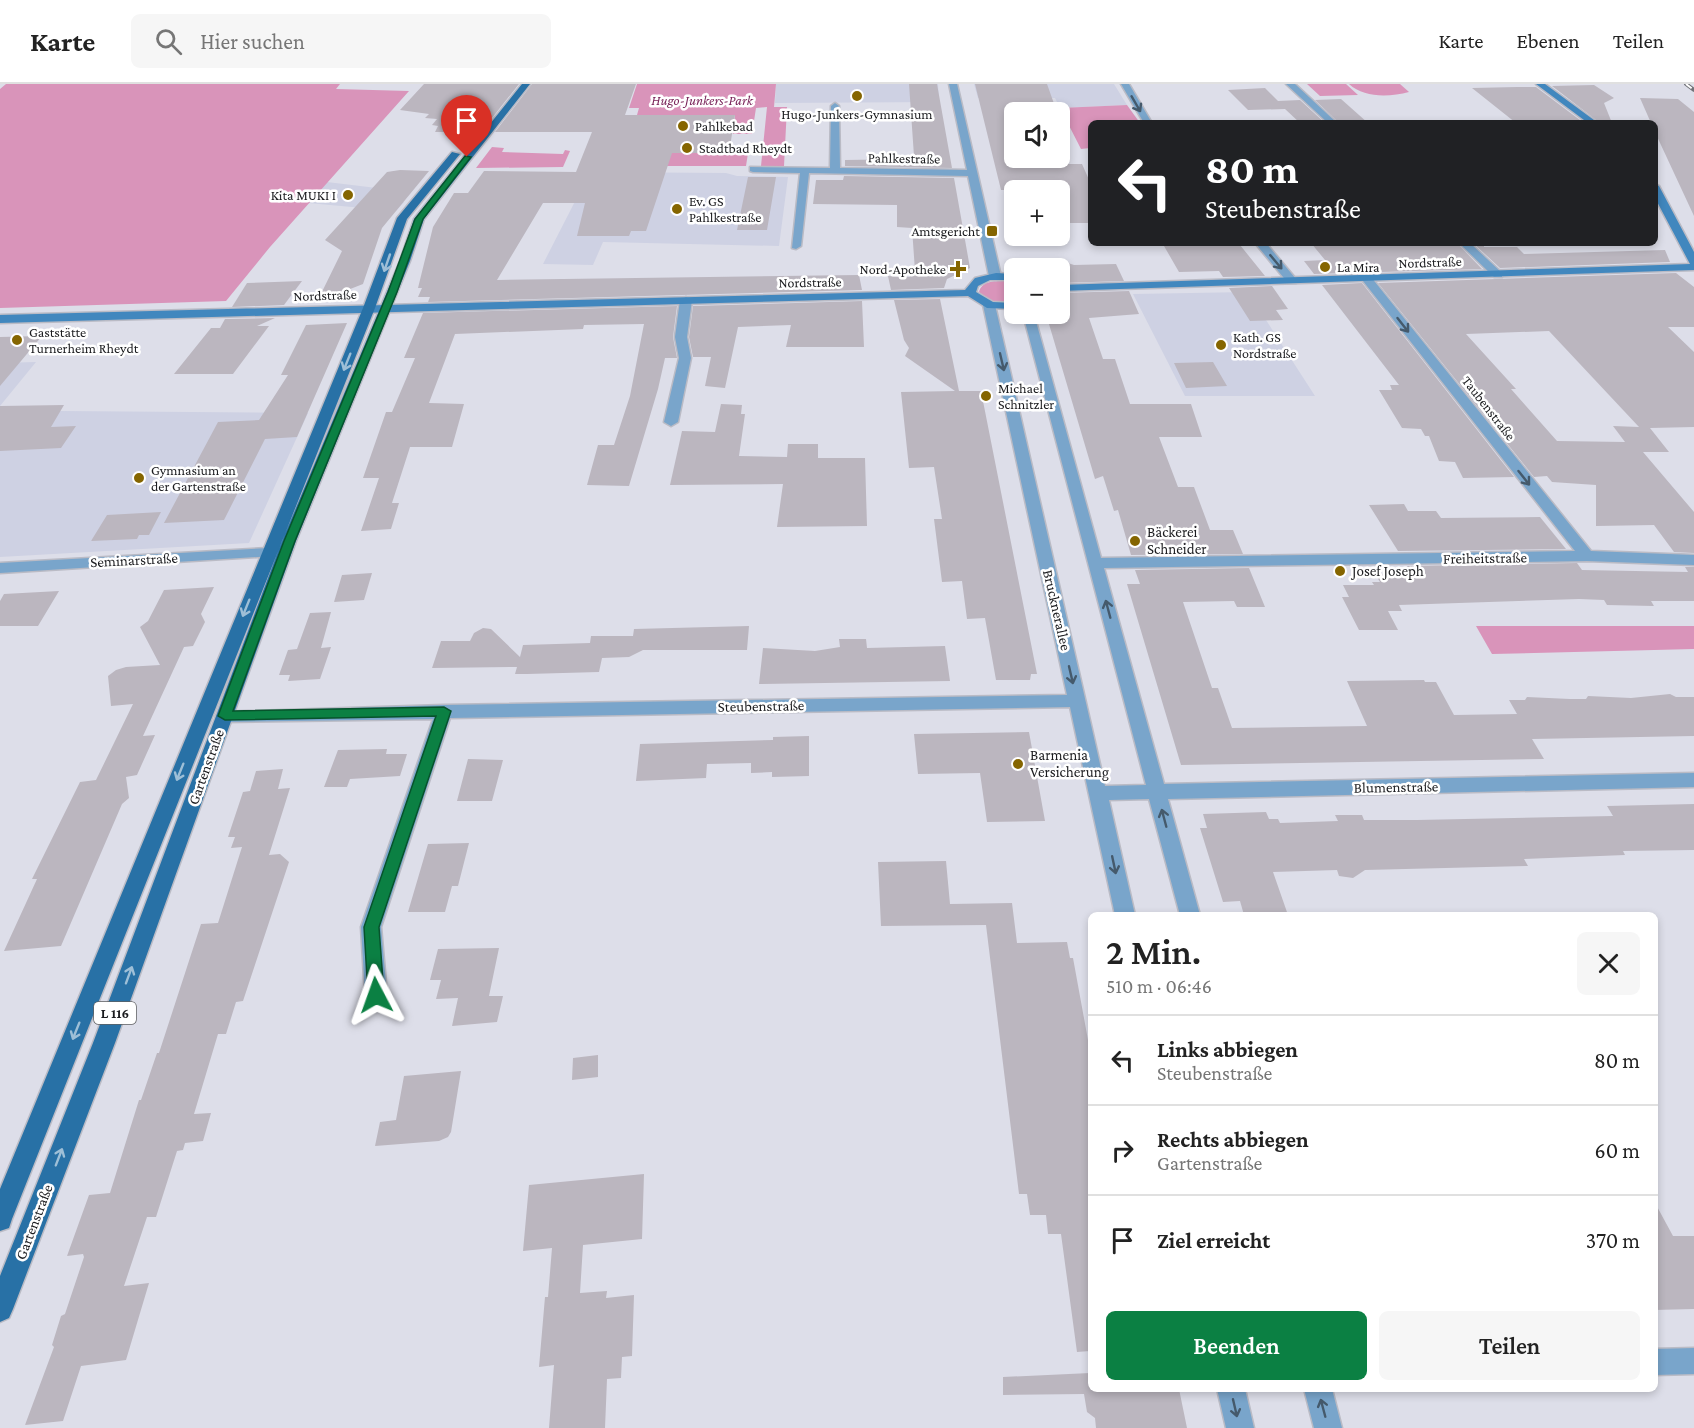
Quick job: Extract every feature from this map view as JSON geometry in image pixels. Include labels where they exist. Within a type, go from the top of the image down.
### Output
[{"type":"main road","points":[[480,125],[515,84]]},
{"type":"main road","name":"Gartenstraße","points":[[0,1309],[104,1043],[289,541],[386,307],[419,219],[525,84]]},
{"type":"main road","name":"Gartenstraße","points":[[0,1219],[369,308],[402,218],[460,149]]},
{"type":"street","points":[[953,84],[995,276]]},
{"type":"street","points":[[1125,84],[1146,120]]},
{"type":"street","points":[[1290,84],[1331,120]]},
{"type":"street","points":[[1540,84],[1590,120]]},
{"type":"street","points":[[835,106],[835,171]]},
{"type":"street","name":"Pahlkestraße","points":[[753,169],[972,173]]},
{"type":"street","points":[[796,246],[805,169]]},
{"type":"street","points":[[1658,194],[1694,262]]},
{"type":"street","points":[[1263,246],[1292,281]]},
{"type":"street","points":[[1467,246],[1498,275]]},
{"type":"street","name":"Nordstraße","points":[[1070,288],[1694,267]]},
{"type":"street","points":[[1004,276],[986,277],[973,284],[971,293],[981,302],[1004,306]]},
{"type":"street","name":"Taubenstraße","points":[[1367,279],[1587,556]]},
{"type":"street","name":"Nordstraße","points":[[0,319],[971,293]]},
{"type":"street","points":[[671,422],[685,358],[681,337],[686,300]]},
{"type":"street","name":"Brucknerallee","points":[[989,305],[1124,912]]},
{"type":"street","points":[[1031,324],[1189,912]]},
{"type":"street","name":"Seminarstraße","points":[[0,568],[268,553]]},
{"type":"street","name":"Freiheitstraße","points":[[1095,563],[1587,556],[1694,560]]},
{"type":"street","name":"Steubenstraße","points":[[225,716],[1077,701]]},
{"type":"street","points":[[376,995],[371,927],[444,711]]},
{"type":"street","name":"Blumenstraße","points":[[1098,793],[1694,780]]},
{"type":"street","points":[[1658,1362],[1694,1361]]},
{"type":"street","points":[[1232,1392],[1240,1428]]},
{"type":"street","points":[[1319,1392],[1328,1428]]},
{"type":"shaded area","name":"Hugo-Junkers-Gymnasium","points":[[776,84],[938,84],[939,102],[775,103]]},
{"type":"shaded area","points":[[974,84],[1114,84],[1127,105],[1070,108],[1070,102],[1057,102],[1055,98],[978,98]]},
{"type":"shaded area","name":"Ev. GS Pahlkestraße","points":[[590,172],[726,173],[737,176],[788,177],[779,246],[603,242],[593,265],[543,264]]},
{"type":"shaded area","name":"Kita MUKI I","points":[[327,182],[385,189],[375,201],[404,202],[396,211],[308,203]]},
{"type":"shaded area","name":"Kath. GS Nordstraße","points":[[1248,292],[1315,396],[1185,396],[1133,294]]},
{"type":"shaded area","points":[[36,362],[0,406],[0,363]]},
{"type":"shaded area","name":"Gymnasium an der Gartenstraße","points":[[61,411],[308,413],[249,543],[0,557],[0,413]]},
{"type":"green space","points":[[6,84],[340,84],[336,89],[409,91],[270,247],[226,301],[0,308],[0,89]]},
{"type":"green space","name":"Hugo-Junkers-Park","points":[[637,84],[776,84],[774,107],[787,107],[784,166],[761,166],[767,107],[756,108],[752,134],[733,134],[735,115],[637,115],[639,108],[629,108]]},
{"type":"green space","points":[[1307,84],[1346,84],[1358,95],[1320,96]]},
{"type":"green space","points":[[1349,84],[1400,84],[1409,92],[1393,95],[1369,94]]},
{"type":"green space","points":[[1127,105],[1138,120],[1088,120],[1088,148],[1081,149],[1070,128],[1070,108]]},
{"type":"green space","points":[[492,147],[504,148],[502,152],[563,154],[565,150],[570,151],[563,167],[476,168]]},
{"type":"green space","points":[[662,153],[748,153],[746,166],[658,166]]},
{"type":"green space","points":[[994,281],[1004,281],[1004,302],[991,301],[979,292],[983,285]]},
{"type":"green space","points":[[1476,626],[1694,626],[1694,649],[1492,654]]},
{"type":"building","points":[[424,84],[519,84],[481,132],[435,132],[438,126],[432,125],[437,119],[425,118],[429,114],[400,110]]},
{"type":"building","points":[[532,84],[636,84],[625,115],[735,115],[729,153],[672,153],[646,231],[631,231],[629,236],[577,236],[585,203],[543,203],[497,280],[859,275],[862,290],[428,302],[430,297],[418,297],[422,288],[418,288],[433,227],[454,193],[468,193],[484,171],[576,172],[592,132],[495,132]]},
{"type":"building","points":[[909,84],[937,84],[952,168],[845,166],[845,160],[912,159],[914,156]]},
{"type":"building","points":[[975,84],[1047,84],[1053,102],[1004,102],[1004,168],[1070,168],[1070,164],[1082,164],[1088,178],[1088,223],[1070,223],[1070,180],[1004,180],[1004,190],[1001,190]]},
{"type":"building","points":[[1594,85],[1614,98],[1604,103],[1611,120],[1596,120],[1552,86]]},
{"type":"building","points":[[1536,87],[1580,120],[1512,120],[1472,88]]},
{"type":"building","points":[[1265,88],[1278,101],[1300,100],[1322,120],[1297,120],[1285,109],[1248,110],[1228,90]]},
{"type":"building","points":[[1640,98],[1678,99],[1694,112],[1694,216],[1658,139],[1658,120],[1650,120]]},
{"type":"building","points":[[1341,99],[1365,120],[1336,120],[1315,100]]},
{"type":"building","points":[[429,171],[382,228],[363,284],[317,302],[342,251],[325,240],[387,172]]},
{"type":"building","points":[[844,176],[954,178],[970,268],[947,279],[944,288],[891,290],[888,276],[910,277],[909,271],[915,271],[912,228],[897,227],[897,205],[813,204],[816,180],[843,180]]},
{"type":"building","points":[[748,177],[776,177],[767,230],[737,230]]},
{"type":"building","points":[[1164,246],[1241,246],[1265,276],[1223,277],[1219,271],[1179,272]]},
{"type":"building","points":[[1313,246],[1460,246],[1482,269],[1314,274],[1304,261],[1325,260]]},
{"type":"building","points":[[1476,246],[1517,247],[1524,254],[1665,250],[1670,262],[1500,268]]},
{"type":"building","points":[[1070,264],[1116,264],[1124,281],[1070,283]]},
{"type":"building","points":[[1676,273],[1694,287],[1694,327],[1668,327],[1694,352],[1694,427],[1650,428],[1669,452],[1643,452],[1694,512],[1694,553],[1674,552],[1654,525],[1596,526],[1596,485],[1552,482],[1547,476],[1534,477],[1378,283]],"holes":[[[1549,331],[1639,427],[1613,426],[1625,442],[1557,441],[1511,389],[1516,389],[1466,334]]]},
{"type":"building","points":[[302,281],[284,305],[232,307],[247,283]]},
{"type":"building","points":[[1362,283],[1514,477],[1463,478],[1455,462],[1439,461],[1429,436],[1425,436],[1421,429],[1402,428],[1379,390],[1392,390],[1390,385],[1399,385],[1322,285]]},
{"type":"building","points":[[1272,286],[1288,309],[1276,310],[1283,320],[1250,321],[1229,288]]},
{"type":"building","points":[[1129,291],[1139,314],[1089,318],[1103,359],[1115,359],[1130,404],[1191,404],[1202,437],[1159,437],[1178,487],[1194,487],[1210,530],[1233,530],[1243,554],[1131,555],[1118,510],[1114,511],[1103,476],[1095,479],[1049,324],[1070,324],[1070,293]]},
{"type":"building","points":[[940,299],[959,391],[981,391],[1037,674],[1031,674],[1030,680],[996,680],[985,618],[967,619],[962,581],[942,582],[934,519],[942,519],[934,467],[909,468],[901,392],[955,391],[905,356],[909,348],[904,340],[894,300]]},
{"type":"building","points":[[862,301],[864,347],[786,347],[791,325],[738,327],[725,388],[705,386],[711,357],[693,357],[689,337],[693,306]]},
{"type":"building","points":[[677,306],[673,337],[677,358],[665,358],[629,486],[587,485],[598,445],[614,445],[630,396],[644,324],[584,325],[583,329],[455,334],[429,403],[464,404],[452,447],[410,447],[392,503],[399,503],[391,529],[361,531],[379,478],[363,478],[386,412],[392,412],[415,358],[404,358],[423,313]]},
{"type":"building","points":[[275,318],[257,326],[269,326],[233,374],[174,374],[211,328],[220,328],[225,319]]},
{"type":"building","points":[[347,323],[297,437],[265,439],[224,520],[164,523],[218,422],[259,420],[288,375],[281,375],[306,325]]},
{"type":"building","points":[[42,336],[0,386],[0,337]]},
{"type":"building","points":[[1213,362],[1227,386],[1186,388],[1174,363]]},
{"type":"building","points":[[721,404],[742,405],[741,414],[745,414],[739,456],[787,457],[788,444],[818,444],[818,458],[865,458],[867,526],[777,527],[783,484],[670,485],[682,431],[715,432]]},
{"type":"building","points":[[64,405],[51,427],[76,426],[61,448],[0,451],[0,406]]},
{"type":"building","points":[[1404,504],[1408,511],[1436,511],[1441,518],[1540,517],[1566,549],[1398,551],[1369,505]]},
{"type":"building","points":[[161,512],[149,535],[139,535],[137,539],[91,541],[107,515]]},
{"type":"building","points":[[1577,563],[1582,570],[1688,572],[1685,567],[1694,567],[1694,601],[1651,601],[1654,606],[1607,605],[1604,600],[1579,599],[1399,605],[1402,611],[1388,611],[1398,630],[1359,630],[1342,597],[1349,597],[1343,585],[1374,585],[1372,582],[1380,582],[1375,574],[1411,573],[1407,566]]},
{"type":"building","points":[[1249,568],[1265,607],[1237,607],[1234,601],[1183,602],[1212,688],[1218,688],[1232,728],[1367,726],[1347,681],[1424,680],[1425,682],[1436,682],[1454,715],[1517,714],[1509,700],[1525,700],[1527,697],[1586,699],[1588,696],[1631,698],[1670,694],[1676,697],[1694,697],[1694,736],[1532,739],[1544,759],[1181,765],[1127,584],[1140,584],[1135,570]]},
{"type":"building","points":[[372,573],[364,600],[334,602],[342,575]]},
{"type":"building","points":[[214,587],[201,614],[205,622],[193,646],[184,647],[143,736],[155,735],[137,775],[126,777],[129,798],[122,804],[61,946],[4,951],[37,879],[32,879],[80,782],[96,780],[133,704],[111,706],[108,676],[126,667],[160,665],[140,627],[148,621],[164,590]]},
{"type":"building","points":[[59,591],[38,626],[0,626],[0,601],[4,594]]},
{"type":"building","points":[[331,612],[321,648],[331,647],[320,679],[288,681],[290,675],[279,675],[288,650],[297,649],[310,613]]},
{"type":"building","points":[[749,626],[747,650],[643,650],[629,657],[602,658],[599,672],[515,674],[517,667],[432,668],[441,641],[470,641],[474,633],[483,628],[491,629],[520,657],[523,645],[590,643],[591,636],[633,636],[634,629]]},
{"type":"building","points":[[839,639],[866,639],[867,648],[945,646],[950,681],[759,684],[763,648],[815,651],[840,647]]},
{"type":"building","points":[[1029,732],[1045,821],[987,822],[980,773],[918,774],[914,734]]},
{"type":"building","points":[[809,736],[809,776],[772,777],[772,772],[751,773],[751,763],[707,764],[706,778],[636,781],[640,744],[773,740],[773,737]]},
{"type":"building","points":[[387,749],[386,754],[407,754],[400,776],[350,779],[347,787],[324,787],[338,750]]},
{"type":"building","points":[[468,759],[503,760],[492,801],[457,801]]},
{"type":"building","points":[[283,769],[278,789],[290,788],[269,855],[280,854],[289,862],[243,1001],[236,1002],[226,1034],[218,1034],[194,1114],[211,1113],[203,1141],[185,1143],[183,1150],[177,1151],[156,1217],[147,1217],[124,1286],[149,1283],[126,1360],[81,1366],[63,1421],[25,1425],[54,1347],[52,1345],[61,1316],[65,1314],[84,1257],[83,1254],[67,1256],[89,1195],[110,1193],[139,1100],[141,1100],[157,1053],[159,1053],[201,924],[218,923],[242,847],[231,848],[235,837],[228,837],[243,792],[250,791],[256,771]]},
{"type":"building","points":[[1694,804],[1694,850],[1623,851],[1625,855],[1524,859],[1528,866],[1365,870],[1353,878],[1339,876],[1337,870],[1273,872],[1287,912],[1243,912],[1240,901],[1223,902],[1200,828],[1207,828],[1203,814],[1266,812],[1269,819],[1278,819],[1280,823],[1338,821],[1335,815],[1362,815],[1364,820],[1613,816],[1607,806]]},
{"type":"building","points":[[469,843],[458,886],[452,886],[445,912],[408,912],[428,844]]},
{"type":"building","points":[[946,861],[950,904],[1012,903],[1017,943],[1067,942],[1070,958],[1073,958],[1088,1040],[1088,1351],[1077,1352],[1061,1234],[1048,1234],[1046,1215],[1030,1215],[1027,1194],[1019,1194],[986,925],[881,926],[878,862]]},
{"type":"building","points":[[499,948],[489,996],[503,996],[497,1022],[452,1026],[458,998],[436,999],[441,980],[430,980],[438,949]]},
{"type":"building","points":[[598,1055],[598,1077],[572,1080],[573,1058]]},
{"type":"building","points":[[461,1071],[451,1132],[448,1137],[439,1141],[375,1146],[380,1122],[396,1120],[404,1076]]},
{"type":"building","points":[[644,1174],[642,1239],[583,1245],[580,1293],[607,1291],[606,1298],[634,1295],[632,1356],[622,1357],[621,1378],[607,1379],[605,1428],[549,1428],[554,1365],[539,1367],[552,1248],[523,1251],[529,1185]]},
{"type":"building","points":[[1658,1208],[1673,1236],[1694,1236],[1694,1309],[1658,1310]]},
{"type":"building","points":[[1088,1373],[1088,1392],[1180,1392],[1187,1428],[1096,1428],[1095,1418],[1087,1412],[1084,1394],[1003,1395],[1003,1377]]},
{"type":"railway","points":[[1686,84],[1694,90]]},
{"type":"place","name":"Hugo-Junkers-Gymnasium","points":[[857,96]]},
{"type":"place","name":"Pahlkebad","points":[[683,126]]},
{"type":"place","name":"Stadtbad Rheydt","points":[[687,148]]},
{"type":"place","name":"Kita MUKI I","points":[[348,195]]},
{"type":"place","name":"Ev. GS Pahlkestraße","points":[[677,209]]},
{"type":"place","name":"Amtsgericht","points":[[992,231]]},
{"type":"place","name":"La Mira","points":[[1325,267]]},
{"type":"place","name":"Nord-Apotheke","points":[[958,269]]},
{"type":"place","name":"Gaststätte Turnerheim Rheydt","points":[[17,340]]},
{"type":"place","name":"Kath. GS Nordstraße","points":[[1221,345]]},
{"type":"place","name":"Michael Schnitzler","points":[[986,396]]},
{"type":"place","name":"Gymnasium an der Gartenstraße","points":[[139,478]]},
{"type":"place","name":"Bäckerei Schneider","points":[[1135,541]]},
{"type":"place","name":"Josef Joseph","points":[[1340,571]]},
{"type":"place","name":"Barmenia Versicherung","points":[[1018,764]]},
{"type":"route","points":[[376,995],[371,927],[444,711],[225,716],[289,541],[405,261],[419,219],[467,157]]}]
